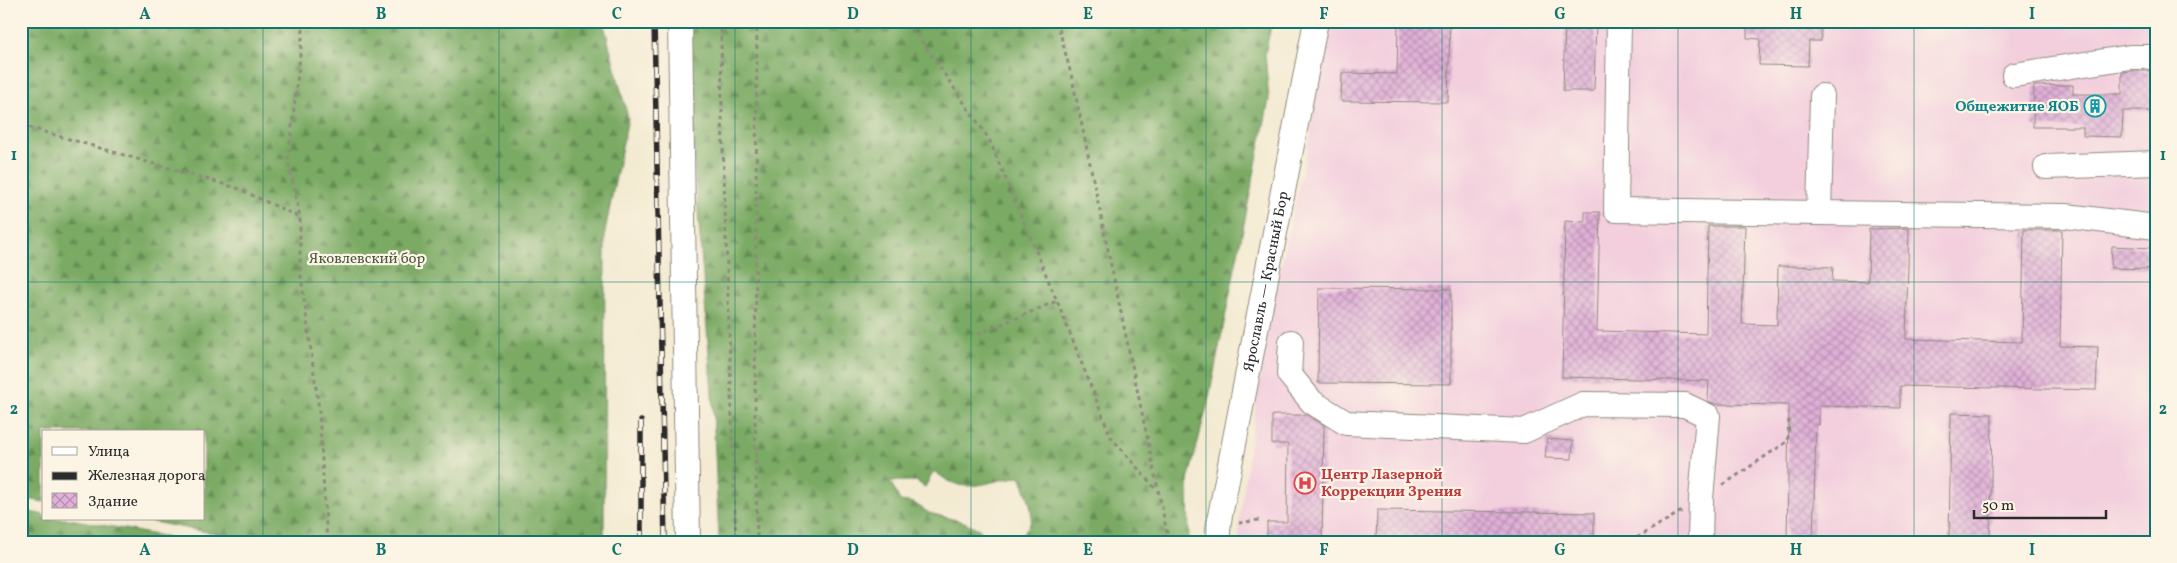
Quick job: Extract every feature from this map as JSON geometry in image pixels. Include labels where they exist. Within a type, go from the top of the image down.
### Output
[{"type":"street","points":[[680,21],[688,542]]},
{"type":"street","name":"Ярославль — Красный Бор","points":[[1217,542],[1219,522],[1316,21]]},
{"type":"street","points":[[1619,21],[1616,210],[2066,216],[2156,227]]},
{"type":"street","points":[[2014,75],[2130,57],[2156,57]]},
{"type":"street","points":[[1819,213],[1822,96]]},
{"type":"street","points":[[2046,167],[2156,163]]},
{"type":"street","points":[[1291,342],[1289,374],[1312,402],[1346,423],[1524,431],[1582,404],[1685,405],[1708,416],[1701,499],[1700,542]]},
{"type":"path","points":[[304,21],[288,161],[300,218],[300,269],[319,410],[327,542]]},
{"type":"path","points":[[721,21],[722,116],[736,542]]},
{"type":"path","points":[[757,21],[755,405],[757,542]]},
{"type":"path","points":[[908,21],[989,139],[1057,301],[1110,437],[1159,493]]},
{"type":"path","points":[[1057,21],[1074,88],[1169,542]]},
{"type":"path","points":[[21,125],[237,188],[300,218]]},
{"type":"path","points":[[978,334],[1057,301]]},
{"type":"shaded area","points":[[1326,21],[2156,21],[2156,542],[1239,542],[1239,523],[1265,341],[1311,131],[1317,65]]},
{"type":"green space","name":"Яковлевский бор","points":[[21,21],[603,21],[628,118],[605,231],[604,542],[261,542],[142,520],[205,520],[205,430],[42,430],[42,502],[21,498]]},
{"type":"green space","points":[[689,21],[1272,21],[1265,54],[1269,100],[1208,402],[1188,481],[1189,542],[1020,542],[1022,535],[1030,524],[1032,516],[1021,477],[968,486],[949,481],[934,471],[925,487],[916,481],[890,481],[900,501],[914,503],[929,513],[964,522],[979,529],[990,542],[719,542],[713,407],[691,120]]},
{"type":"green space","points":[[21,510],[42,515],[42,520],[75,520],[194,542],[21,542]]},
{"type":"building","points":[[1398,21],[1450,21],[1448,102],[1341,101],[1342,73],[1397,74]]},
{"type":"building","points":[[1565,21],[1596,21],[1594,91],[1563,91]]},
{"type":"building","points":[[1747,21],[1821,21],[1821,41],[1809,41],[1808,66],[1759,65],[1760,39],[1747,38]]},
{"type":"building","name":"Общежитие ЯОБ","points":[[2156,71],[2156,111],[2123,111],[2122,137],[2083,136],[2083,127],[2033,127],[2034,86],[2073,85],[2073,94],[2122,94],[2122,72]]},
{"type":"building","points":[[1585,212],[1600,212],[1597,331],[1706,334],[1708,226],[1745,226],[1742,324],[1777,325],[1778,266],[1833,267],[1832,281],[1868,282],[1869,229],[1909,228],[1906,339],[2022,342],[2024,230],[2062,230],[2060,346],[2098,347],[2096,390],[1900,386],[1900,408],[1819,406],[1819,425],[1816,425],[1813,542],[1787,542],[1789,405],[1715,404],[1708,401],[1709,381],[1562,377],[1565,221],[1585,222]]},
{"type":"building","points":[[2112,246],[2151,248],[2150,269],[2111,268]]},
{"type":"building","points":[[1319,288],[1451,289],[1451,384],[1318,383]]},
{"type":"building","points":[[1951,413],[1992,414],[1990,542],[1949,542]]},
{"type":"building","name":"Центр Лазерной Коррекции Зрения","points":[[1272,415],[1307,415],[1324,425],[1322,542],[1267,542],[1267,522],[1287,522],[1288,444],[1272,444]]},
{"type":"building","points":[[1547,439],[1573,441],[1572,459],[1545,458]]},
{"type":"building","points":[[1377,510],[1594,513],[1594,542],[1376,542]]},
{"type":"railway","points":[[654,21],[665,542]]},
{"type":"railway","points":[[641,421],[641,542]]},
{"type":"place","name":"Общежитие ЯОБ","points":[[2095,106]]},
{"type":"place","name":"Центр Лазерной Коррекции Зрения","points":[[1305,483]]}]
